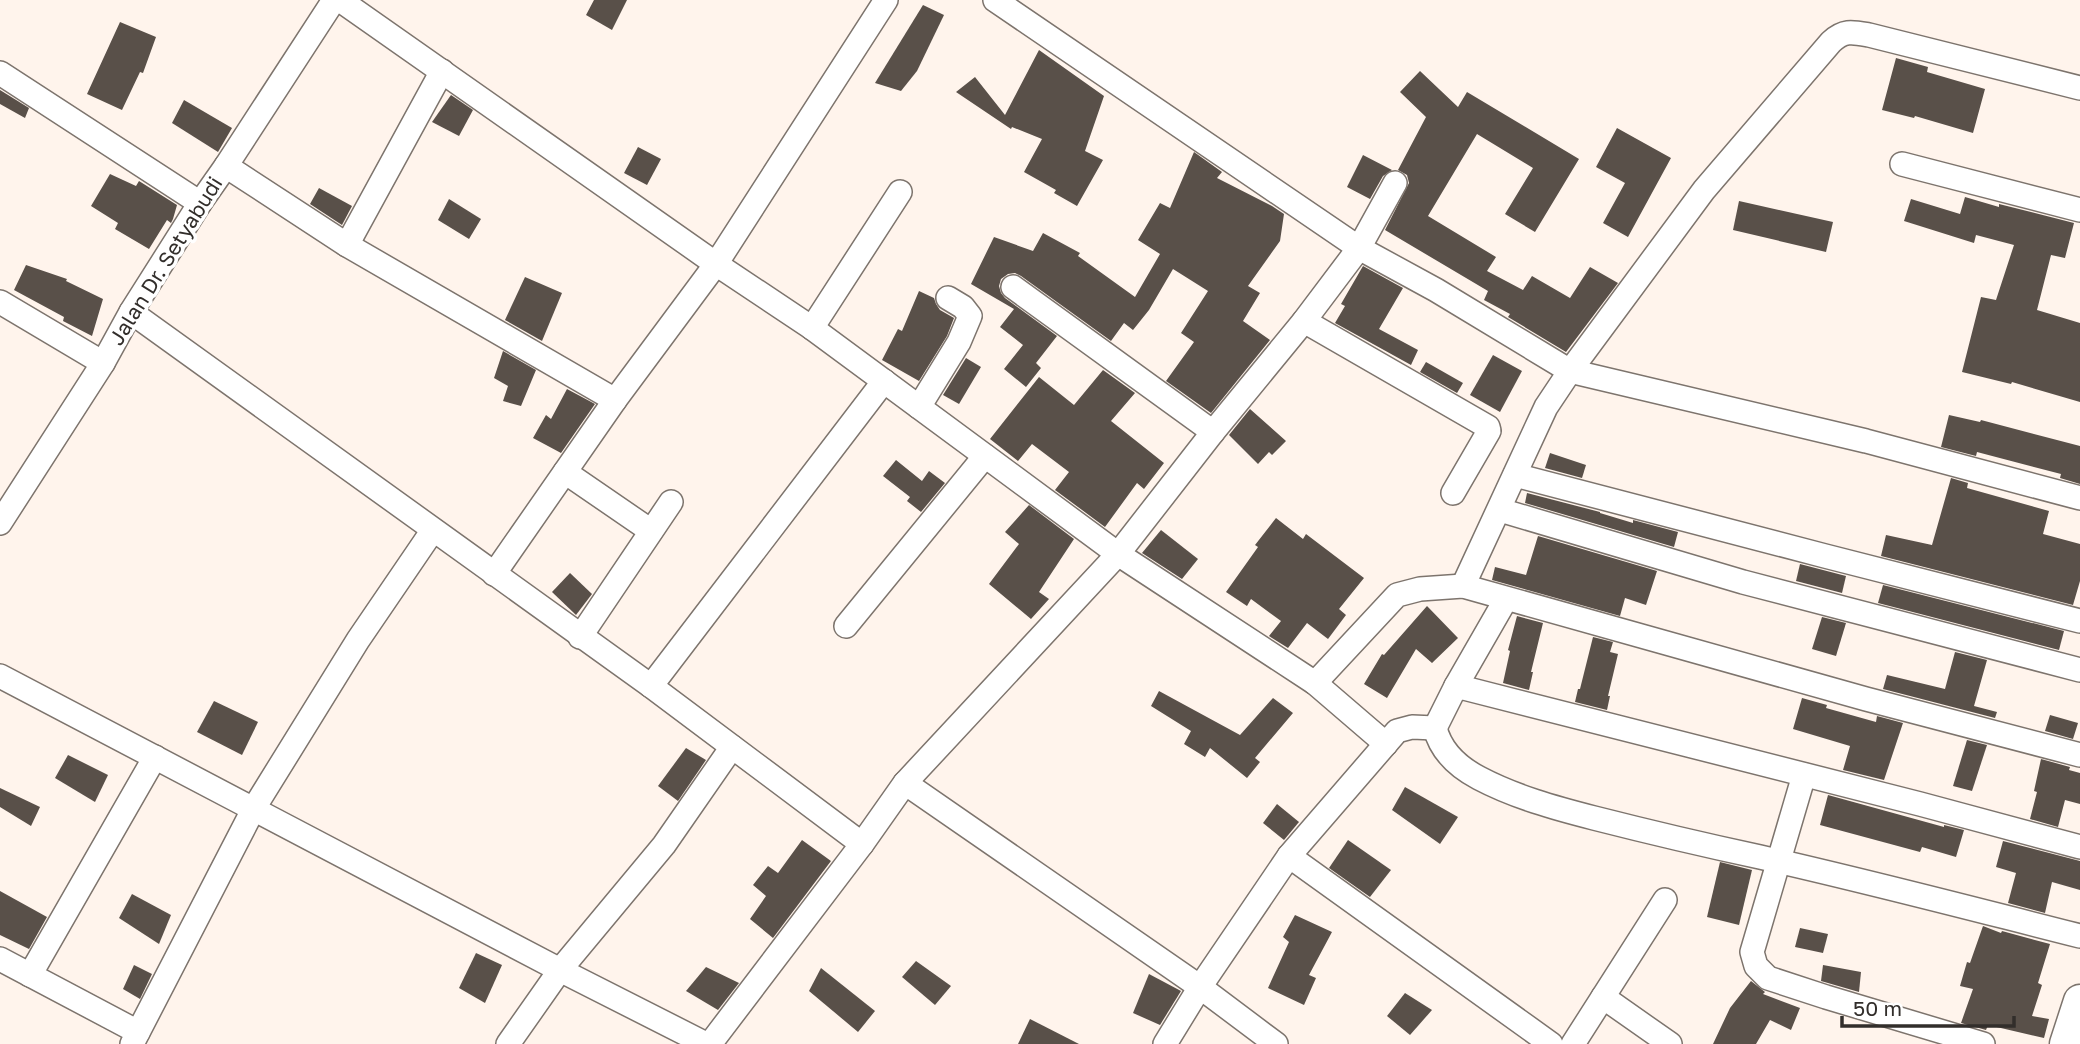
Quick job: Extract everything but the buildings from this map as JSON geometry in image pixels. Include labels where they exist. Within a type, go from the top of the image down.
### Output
[{"type":"street","name":"Jalan Dr. Setyabudi","points":[[0,523],[200,203],[334,0]]},
{"type":"street","points":[[340,0],[811,328],[1118,554],[1315,683],[1386,744]]},
{"type":"street","points":[[494,574],[615,400],[716,264],[886,0]]},
{"type":"street","points":[[995,0],[1359,247],[1570,370],[1866,441],[2080,498]]},
{"type":"street","points":[[1463,586],[1546,407],[1570,370],[1704,190],[1841,33],[1869,35],[2080,88]]},
{"type":"street","points":[[347,245],[442,71]]},
{"type":"street","points":[[0,73],[200,203]]},
{"type":"street","points":[[1902,164],[2080,210]]},
{"type":"street","points":[[226,166],[347,245],[615,400]]},
{"type":"street","points":[[0,676],[560,970],[708,1044],[862,844],[905,783],[1118,554],[1304,321],[1359,247],[1395,183]]},
{"type":"street","points":[[811,328],[900,192]]},
{"type":"street","points":[[1013,288],[1213,432]]},
{"type":"street","points":[[919,407],[959,342],[970,316],[963,307],[948,299]]},
{"type":"street","points":[[0,302],[103,362]]},
{"type":"street","points":[[131,312],[651,686],[862,844]]},
{"type":"street","points":[[1304,321],[1488,427],[1489,431],[1453,493]]},
{"type":"street","points":[[651,686],[884,381]]},
{"type":"street","points":[[846,626],[985,456]]},
{"type":"street","points":[[565,472],[651,531]]},
{"type":"street","points":[[1515,475],[2080,621]]},
{"type":"street","points":[[580,637],[671,502]]},
{"type":"street","points":[[1500,510],[1743,582],[2080,670]]},
{"type":"street","points":[[0,959],[135,1038],[254,808],[358,640],[433,530]]},
{"type":"street","points":[[1315,683],[1397,595],[1420,589],[1463,586],[1866,699],[2080,755]]},
{"type":"street","points":[[1506,599],[1435,728],[1445,751],[1459,766],[1477,777],[1523,797],[1622,827],[1779,862],[2080,936]]},
{"type":"street","points":[[1456,686],[2080,847]]},
{"type":"street","points":[[1165,1044],[1200,987],[1289,856],[1397,732],[1412,727],[1435,728]]},
{"type":"street","points":[[508,1044],[560,970],[664,845],[732,747]]},
{"type":"street","points":[[30,975],[155,757]]},
{"type":"street","points":[[1804,775],[1752,952],[1756,966],[1768,978],[1983,1044]]},
{"type":"street","points":[[905,783],[1200,987],[1276,1044]]},
{"type":"street","points":[[1289,856],[1551,1044]]},
{"type":"street","points":[[1573,1044],[1665,900]]},
{"type":"street","points":[[1603,997],[1670,1044]]},
{"type":"street","points":[[2066,1044],[2080,1001]]}]
